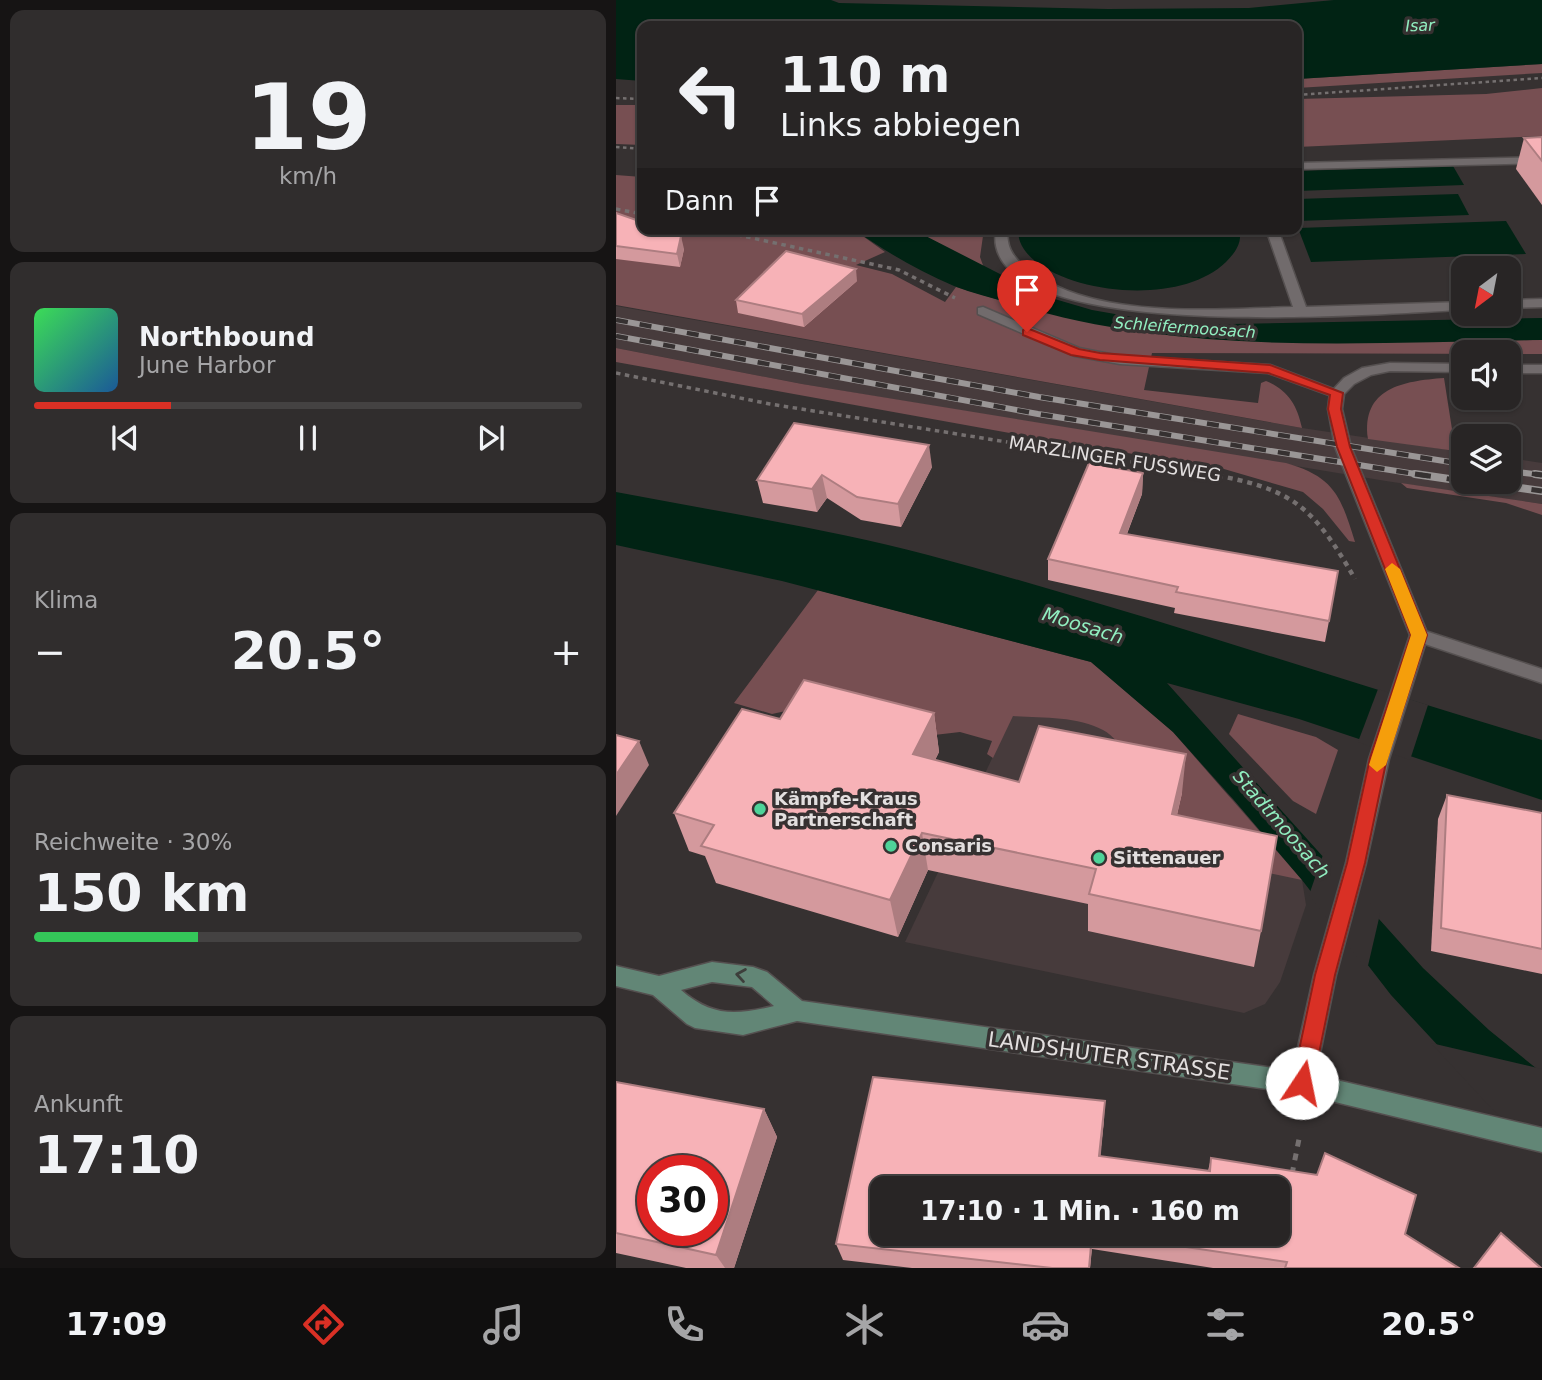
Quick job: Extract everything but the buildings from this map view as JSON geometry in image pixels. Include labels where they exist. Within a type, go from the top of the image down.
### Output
[{"type":"main road","name":"LANDSHUTER STRASSE","points":[[659,986],[712,972],[753,977],[797,1011]]},
{"type":"main road","name":"LANDSHUTER STRASSE","points":[[616,976],[659,986],[695,1017],[743,1024],[797,1011],[1302,1083],[1542,1140]]},
{"type":"street","points":[[1302,166],[1542,160]]},
{"type":"street","points":[[1001,235],[1000,242],[1013,264],[1039,282],[1074,296],[1120,307],[1166,313],[1451,306]]},
{"type":"street","points":[[1274,235],[1301,311]]},
{"type":"street","points":[[1521,304],[1542,303]]},
{"type":"street","points":[[983,311],[1075,352],[1120,360],[1270,369],[1337,393]]},
{"type":"street","points":[[1302,1083],[1334,937],[1354,870],[1379,758],[1419,635],[1343,447],[1335,409],[1337,393],[1349,381],[1367,371],[1390,367],[1451,368]]},
{"type":"street","points":[[1521,369],[1542,369]]},
{"type":"street","points":[[1419,635],[1542,676]]},
{"type":"path","points":[[1302,95],[1542,78]]},
{"type":"path","points":[[616,99],[637,99]]},
{"type":"path","points":[[616,148],[637,149]]},
{"type":"path","points":[[616,209],[637,213]]},
{"type":"path","points":[[739,235],[899,270],[983,311]]},
{"type":"path","name":"MARZLINGER FUSSWEG","points":[[616,373],[770,404],[1250,481],[1285,493],[1320,519],[1360,587]]},
{"type":"path","points":[[1291,1181],[1300,1134]]},
{"type":"shaded area","points":[[1542,64],[1542,73],[1302,88],[1302,79]]},
{"type":"shaded area","points":[[1542,88],[1542,136],[1302,147],[1302,99],[1486,94]]},
{"type":"shaded area","points":[[616,105],[637,105],[637,145],[616,144]]},
{"type":"shaded area","points":[[616,175],[637,177],[637,235],[861,235],[885,252],[856,265],[892,274],[945,302],[956,287],[1026,308],[1273,342],[1451,341],[1451,354],[1152,353],[1144,390],[1258,403],[1261,383],[1266,381],[1290,399],[1302,428],[616,305]]},
{"type":"shaded area","points":[[923,235],[983,235],[980,257],[984,268]]},
{"type":"shaded area","points":[[616,306],[1302,428],[1451,450],[1451,491],[802,384],[616,348]]},
{"type":"shaded area","points":[[1521,340],[1542,340],[1542,354],[1521,354]]},
{"type":"shaded area","points":[[616,348],[802,384],[1286,463],[1315,475],[1334,491],[1355,542],[1349,541],[1323,509],[1303,492],[1224,469],[616,362]]},
{"type":"shaded area","points":[[1444,378],[1451,424],[1451,450],[1368,439],[1371,408],[1378,398],[1388,390],[1414,382]]},
{"type":"shaded area","points":[[1521,460],[1542,463],[1542,504],[1474,494],[1521,494]]},
{"type":"shaded area","points":[[1401,483],[1451,490],[1451,494],[1475,494],[1542,504],[1542,515],[1506,503],[1407,488]]},
{"type":"shaded area","points":[[818,590],[1091,662],[1173,732],[1302,880],[1168,852],[1142,785],[1124,751],[1114,738],[1093,725],[1059,719],[1013,716],[993,758],[987,754],[992,741],[960,732],[917,737],[795,709],[772,714],[734,703]]},
{"type":"shaded area","points":[[1044,649],[1233,799],[1302,880],[1306,905],[1280,982],[1265,1004],[1244,1013],[905,942]]},
{"type":"shaded area","points":[[1238,714],[1316,737],[1338,750],[1316,814],[1293,801],[1229,734]]},
{"type":"water","name":"Isar","points":[[616,0],[831,0],[839,3],[1108,9],[1249,8],[1334,0],[1542,0],[1542,64],[1302,79],[1302,21],[637,21],[637,81],[616,79]]},
{"type":"water","points":[[1453,166],[1464,185],[1302,191],[1302,171]]},
{"type":"water","points":[[1458,194],[1469,215],[1302,221],[1302,199]]},
{"type":"water","points":[[1506,221],[1526,254],[1311,262],[1302,228]]},
{"type":"water","name":"Schleifermoosach","points":[[862,235],[924,235],[1041,295],[1092,310],[1178,325],[1451,320],[1451,326],[1521,326],[1521,318],[1542,318],[1542,340],[1274,342],[1141,332],[1075,320],[961,289],[915,267]]},
{"type":"water","points":[[1018,235],[1240,235],[1240,238],[1229,259],[1207,275],[1184,284],[1131,290],[1103,288],[1054,273],[1025,251]]},
{"type":"water","points":[[616,492],[812,528],[928,555],[1159,622],[1542,740],[1542,800],[1299,719],[1167,683],[1423,968],[1489,1030],[1542,1073],[1495,1107],[1391,995],[1302,880],[1173,732],[1091,662],[782,581],[616,545]]},
{"type":"pier","points":[[1378,689],[1428,705],[1410,760],[1358,742]]},
{"type":"pier","points":[[1324,852],[1380,914],[1367,970],[1309,895]]},
{"type":"pier","points":[[1431,1043],[1542,1069],[1542,1152],[1492,1109]]},
{"type":"railway","points":[[616,320],[1039,397],[1451,462]]},
{"type":"railway","points":[[616,336],[1038,414],[1420,475]]},
{"type":"railway","points":[[1521,473],[1542,475],[1535,474]]},
{"type":"railway","points":[[1415,474],[1420,475]]},
{"type":"railway","points":[[1420,475],[1451,479]]},
{"type":"railway","points":[[1420,475],[1428,476]]},
{"type":"railway","points":[[1521,488],[1542,491]]},
{"type":"slow traffic","points":[[1377,765],[1419,635],[1392,569]]},
{"type":"place","name":"Kämpfe-Kraus Partnerschaft","points":[[760,809]]},
{"type":"place","name":"Consaris","points":[[891,846]]},
{"type":"place","name":"Sittenauer","points":[[1099,858]]},
{"type":"route","points":[[1027,332],[1075,352],[1100,357],[1270,369],[1305,379],[1337,393],[1335,409],[1343,447],[1419,635],[1379,758],[1356,863],[1334,937],[1302,1083]]},
{"type":"water label","name":"Moosach","points":[[1083,625]]},
{"type":"water label","name":"Stadtmoosach","points":[[1282,824]]}]
